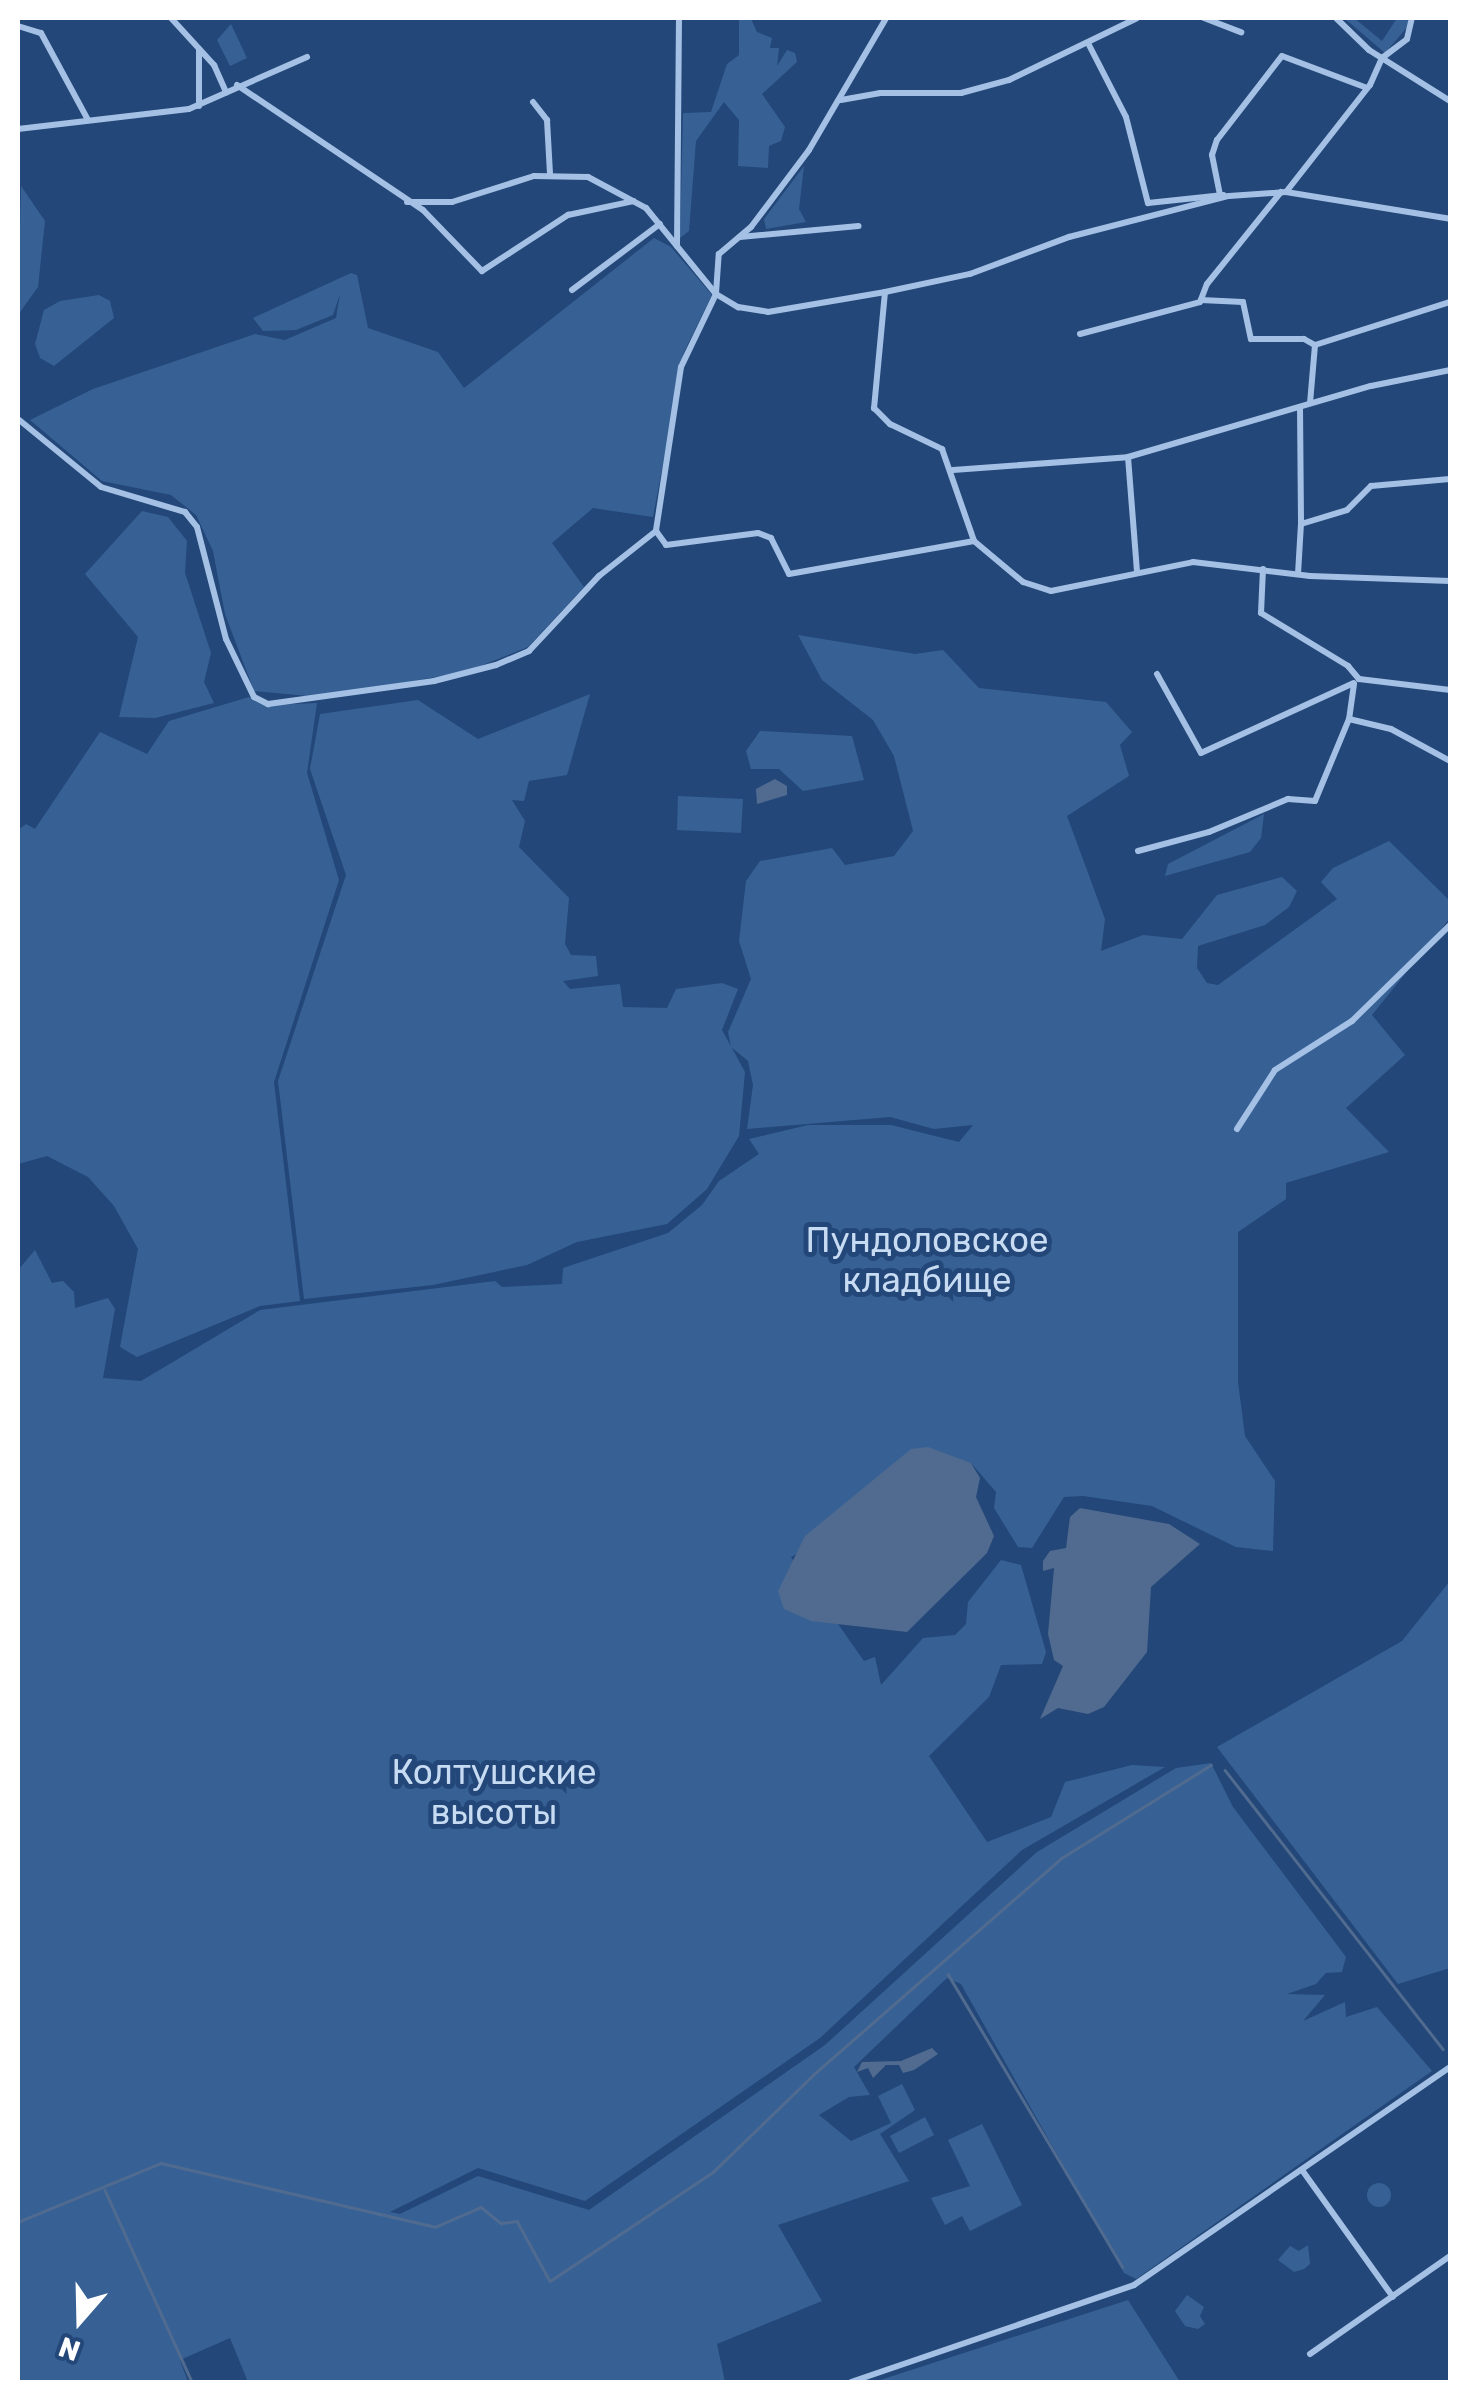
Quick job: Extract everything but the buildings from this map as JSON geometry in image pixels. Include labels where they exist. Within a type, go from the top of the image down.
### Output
[{"type":"street","points":[[170,18],[199,48],[226,92]]},
{"type":"street","points":[[678,248],[679,18]]},
{"type":"street","points":[[18,419],[100,487],[186,512],[197,527],[226,639],[254,696],[268,704],[434,681],[528,651],[600,576],[656,531],[681,366],[716,294],[719,254],[739,237],[810,150],[886,18]]},
{"type":"street","points":[[840,100],[880,93],[961,92],[1023,75],[1137,18]]},
{"type":"street","points":[[1204,18],[1241,32]]},
{"type":"street","points":[[1336,18],[1382,58],[1450,102]]},
{"type":"street","points":[[1200,300],[1368,88],[1382,58],[1408,39],[1412,18]]},
{"type":"street","points":[[18,26],[41,32],[88,120]]},
{"type":"street","points":[[1088,43],[1126,118],[1148,203],[1283,192],[1450,219]]},
{"type":"street","points":[[199,48],[200,106]]},
{"type":"street","points":[[1225,195],[1212,155],[1217,140],[1282,56],[1368,88]]},
{"type":"street","points":[[18,129],[200,106],[236,85],[306,57]]},
{"type":"street","points":[[236,85],[454,236],[482,271],[568,215],[636,202]]},
{"type":"street","points":[[533,102],[547,120],[550,174]]},
{"type":"street","points":[[407,202],[452,202],[550,174],[588,177],[636,202],[660,224],[716,294],[738,307],[768,312],[970,274],[1068,237],[1225,195]]},
{"type":"street","points":[[572,290],[660,224]]},
{"type":"street","points":[[739,237],[858,226]]},
{"type":"street","points":[[886,292],[874,408],[890,424],[942,449],[954,470],[974,542],[1037,589],[1074,589],[1193,562],[1298,574],[1450,581]]},
{"type":"street","points":[[1080,334],[1200,300],[1243,302],[1251,339],[1304,339],[1314,345],[1450,302]]},
{"type":"street","points":[[1310,402],[1314,345]]},
{"type":"street","points":[[954,470],[1128,457],[1310,402],[1450,370]]},
{"type":"street","points":[[1298,574],[1300,407]]},
{"type":"street","points":[[1128,457],[1137,572]]},
{"type":"street","points":[[1301,524],[1347,510],[1372,486],[1450,479]]},
{"type":"street","points":[[656,531],[666,545],[758,533],[770,538],[789,574],[974,542]]},
{"type":"street","points":[[1263,570],[1261,614],[1348,666],[1357,681]]},
{"type":"street","points":[[1157,674],[1201,753],[1357,681],[1449,693]]},
{"type":"street","points":[[1138,851],[1209,832],[1288,800],[1315,801],[1348,719],[1346,706],[1357,681]]},
{"type":"street","points":[[1348,719],[1391,729],[1450,761]]},
{"type":"street","points":[[1237,1129],[1276,1070],[1352,1020],[1450,925]]},
{"type":"street","points":[[1439,936],[1450,940]]},
{"type":"street","points":[[851,2382],[1134,2286],[1450,2066]]},
{"type":"street","points":[[1302,2170],[1393,2297]]},
{"type":"street","points":[[1310,2354],[1450,2256]]},
{"type":"green space","points":[[739,18],[751,19],[757,32],[772,38],[770,48],[779,48],[777,66],[787,50],[795,53],[797,62],[762,94],[785,127],[781,141],[769,146],[768,168],[738,166],[739,120],[724,102],[696,141],[689,231],[680,238],[683,113],[711,112],[727,64],[739,55]]},
{"type":"green space","points":[[1344,18],[1354,18],[1382,41],[1397,18],[1407,18],[1409,25],[1385,53]]},
{"type":"green space","points":[[231,24],[247,58],[230,66],[217,40]]},
{"type":"green space","points":[[804,166],[799,209],[806,222],[766,229],[764,219]]},
{"type":"green space","points":[[21,186],[45,221],[38,287],[18,315]]},
{"type":"green space","points":[[654,238],[671,247],[712,295],[684,352],[653,517],[593,508],[552,543],[584,587],[528,647],[465,672],[319,697],[254,691],[225,614],[213,551],[196,515],[171,495],[102,481],[30,420],[93,389],[255,334],[285,340],[336,318],[340,294],[333,315],[296,330],[263,331],[253,318],[351,273],[357,275],[368,328],[438,352],[464,388]]},
{"type":"green space","points":[[99,295],[110,301],[114,318],[54,366],[40,358],[35,344],[44,310],[60,301]]},
{"type":"green space","points":[[142,511],[168,517],[187,541],[185,573],[211,653],[204,682],[214,703],[155,718],[119,717],[138,637],[85,574]]},
{"type":"green space","points":[[798,635],[915,654],[943,650],[979,688],[1106,702],[1132,732],[1120,745],[1129,776],[1067,816],[1105,919],[1101,951],[1143,935],[1182,939],[1217,895],[1282,877],[1297,891],[1289,907],[1265,925],[1198,946],[1197,968],[1207,983],[1218,985],[1337,899],[1321,882],[1333,868],[1389,841],[1450,901],[1450,918],[1372,1015],[1405,1055],[1346,1108],[1389,1152],[1286,1183],[1286,1199],[1238,1232],[1238,1382],[1245,1436],[1275,1481],[1273,1551],[1236,1547],[1152,1506],[1083,1496],[1064,1497],[1032,1548],[1018,1547],[994,1508],[996,1492],[971,1463],[791,1557],[864,1661],[875,1657],[881,1685],[923,1638],[955,1635],[966,1624],[968,1602],[1001,1560],[1021,1565],[1046,1652],[1042,1664],[1001,1665],[989,1697],[929,1756],[987,1842],[1051,1817],[1065,1782],[1132,1765],[1165,1767],[1022,1850],[820,2038],[585,2201],[478,2168],[390,2212],[400,2214],[478,2176],[589,2210],[825,2045],[1037,1852],[1176,1768],[1211,1763],[1233,1807],[1346,1957],[1342,1972],[1326,1973],[1316,1984],[1287,1994],[1325,1995],[1303,2021],[1345,2002],[1346,2017],[1377,2007],[1432,2071],[1136,2279],[1124,2273],[961,1984],[947,1978],[854,2067],[870,2095],[849,2097],[819,2115],[851,2141],[891,2123],[878,2096],[902,2084],[915,2110],[880,2134],[909,2181],[778,2225],[822,2301],[717,2344],[725,2382],[248,2382],[230,2338],[180,2360],[188,2382],[18,2382],[18,1270],[35,1250],[52,1283],[63,1281],[74,1292],[75,1308],[108,1298],[115,1309],[103,1378],[141,1381],[260,1310],[495,1281],[502,1287],[562,1284],[563,1268],[668,1233],[702,1205],[719,1181],[759,1154],[749,1139],[808,1125],[891,1125],[959,1142],[973,1125],[934,1129],[890,1117],[747,1129],[753,1085],[748,1061],[731,1047],[728,1032],[751,979],[739,941],[746,881],[760,861],[832,848],[845,865],[894,856],[913,831],[894,756],[873,720],[822,680]]},
{"type":"green space","points":[[590,694],[567,775],[529,781],[524,801],[512,800],[525,821],[519,847],[569,898],[565,944],[571,955],[596,956],[598,976],[563,981],[570,989],[620,984],[623,1007],[667,1008],[676,989],[722,983],[738,989],[722,1030],[745,1072],[739,1136],[707,1189],[667,1224],[577,1242],[527,1265],[433,1285],[304,1299],[278,1081],[346,875],[310,769],[320,714],[418,700],[478,739]]},
{"type":"green space","points":[[249,697],[271,705],[317,703],[307,773],[339,880],[274,1082],[300,1301],[260,1306],[137,1357],[120,1347],[138,1249],[114,1206],[88,1177],[47,1156],[18,1164],[18,830],[26,824],[35,829],[100,732],[147,754],[169,721]]},
{"type":"green space","points":[[760,731],[852,736],[864,780],[803,791],[779,769],[751,769],[746,751]]},
{"type":"green space","points":[[678,796],[743,799],[741,833],[677,830]]},
{"type":"green space","points":[[1264,814],[1261,838],[1250,852],[1165,876],[1168,864]]},
{"type":"green space","points":[[1450,1581],[1450,1968],[1398,1984],[1217,1747],[1402,1641]]},
{"type":"green space","points":[[925,2117],[934,2135],[899,2153],[890,2136]]},
{"type":"green space","points":[[982,2124],[1022,2205],[970,2231],[962,2216],[945,2225],[931,2198],[970,2186],[948,2140]]},
{"type":"green space","points":[[1379,2183],[1388,2186],[1388,2204],[1379,2207],[1370,2204],[1367,2195],[1370,2186]]},
{"type":"green space","points":[[1308,2245],[1310,2264],[1304,2269],[1294,2272],[1278,2260],[1290,2246],[1299,2251]]},
{"type":"green space","points":[[1187,2295],[1204,2307],[1200,2316],[1205,2324],[1198,2329],[1185,2326],[1175,2311]]},
{"type":"green space","points":[[1128,2300],[1180,2382],[874,2382]]},
{"type":"shaded area","points":[[775,779],[787,786],[787,795],[757,804],[756,789]]},
{"type":"shaded area","points":[[928,1447],[971,1463],[980,1478],[976,1497],[994,1536],[987,1553],[907,1632],[811,1621],[784,1609],[778,1591],[805,1536],[911,1449]]},
{"type":"shaded area","points":[[1080,1508],[1169,1524],[1200,1544],[1151,1587],[1147,1652],[1104,1707],[1088,1714],[1058,1708],[1040,1719],[1063,1666],[1054,1660],[1048,1634],[1054,1568],[1043,1571],[1043,1561],[1050,1551],[1066,1548],[1070,1517]]},
{"type":"shaded area","points":[[932,2048],[938,2054],[914,2070],[903,2073],[899,2065],[886,2065],[873,2078],[868,2068],[857,2072],[862,2062],[901,2061]]},
{"type":"waterway","points":[[18,2222],[161,2163],[435,2227],[481,2207],[501,2223],[517,2221],[550,2281],[713,2172],[814,2074],[1063,1857],[1211,1765]]},
{"type":"waterway","points":[[1225,1770],[1443,2049]]},
{"type":"waterway","points":[[948,1974],[1123,2267]]},
{"type":"waterway","points":[[105,2190],[192,2382]]},
{"type":"park label","name":"Пундоловское кладбище","points":[[927,1260]]},
{"type":"park label","name":"Колтушские высоты","points":[[494,1792]]}]
